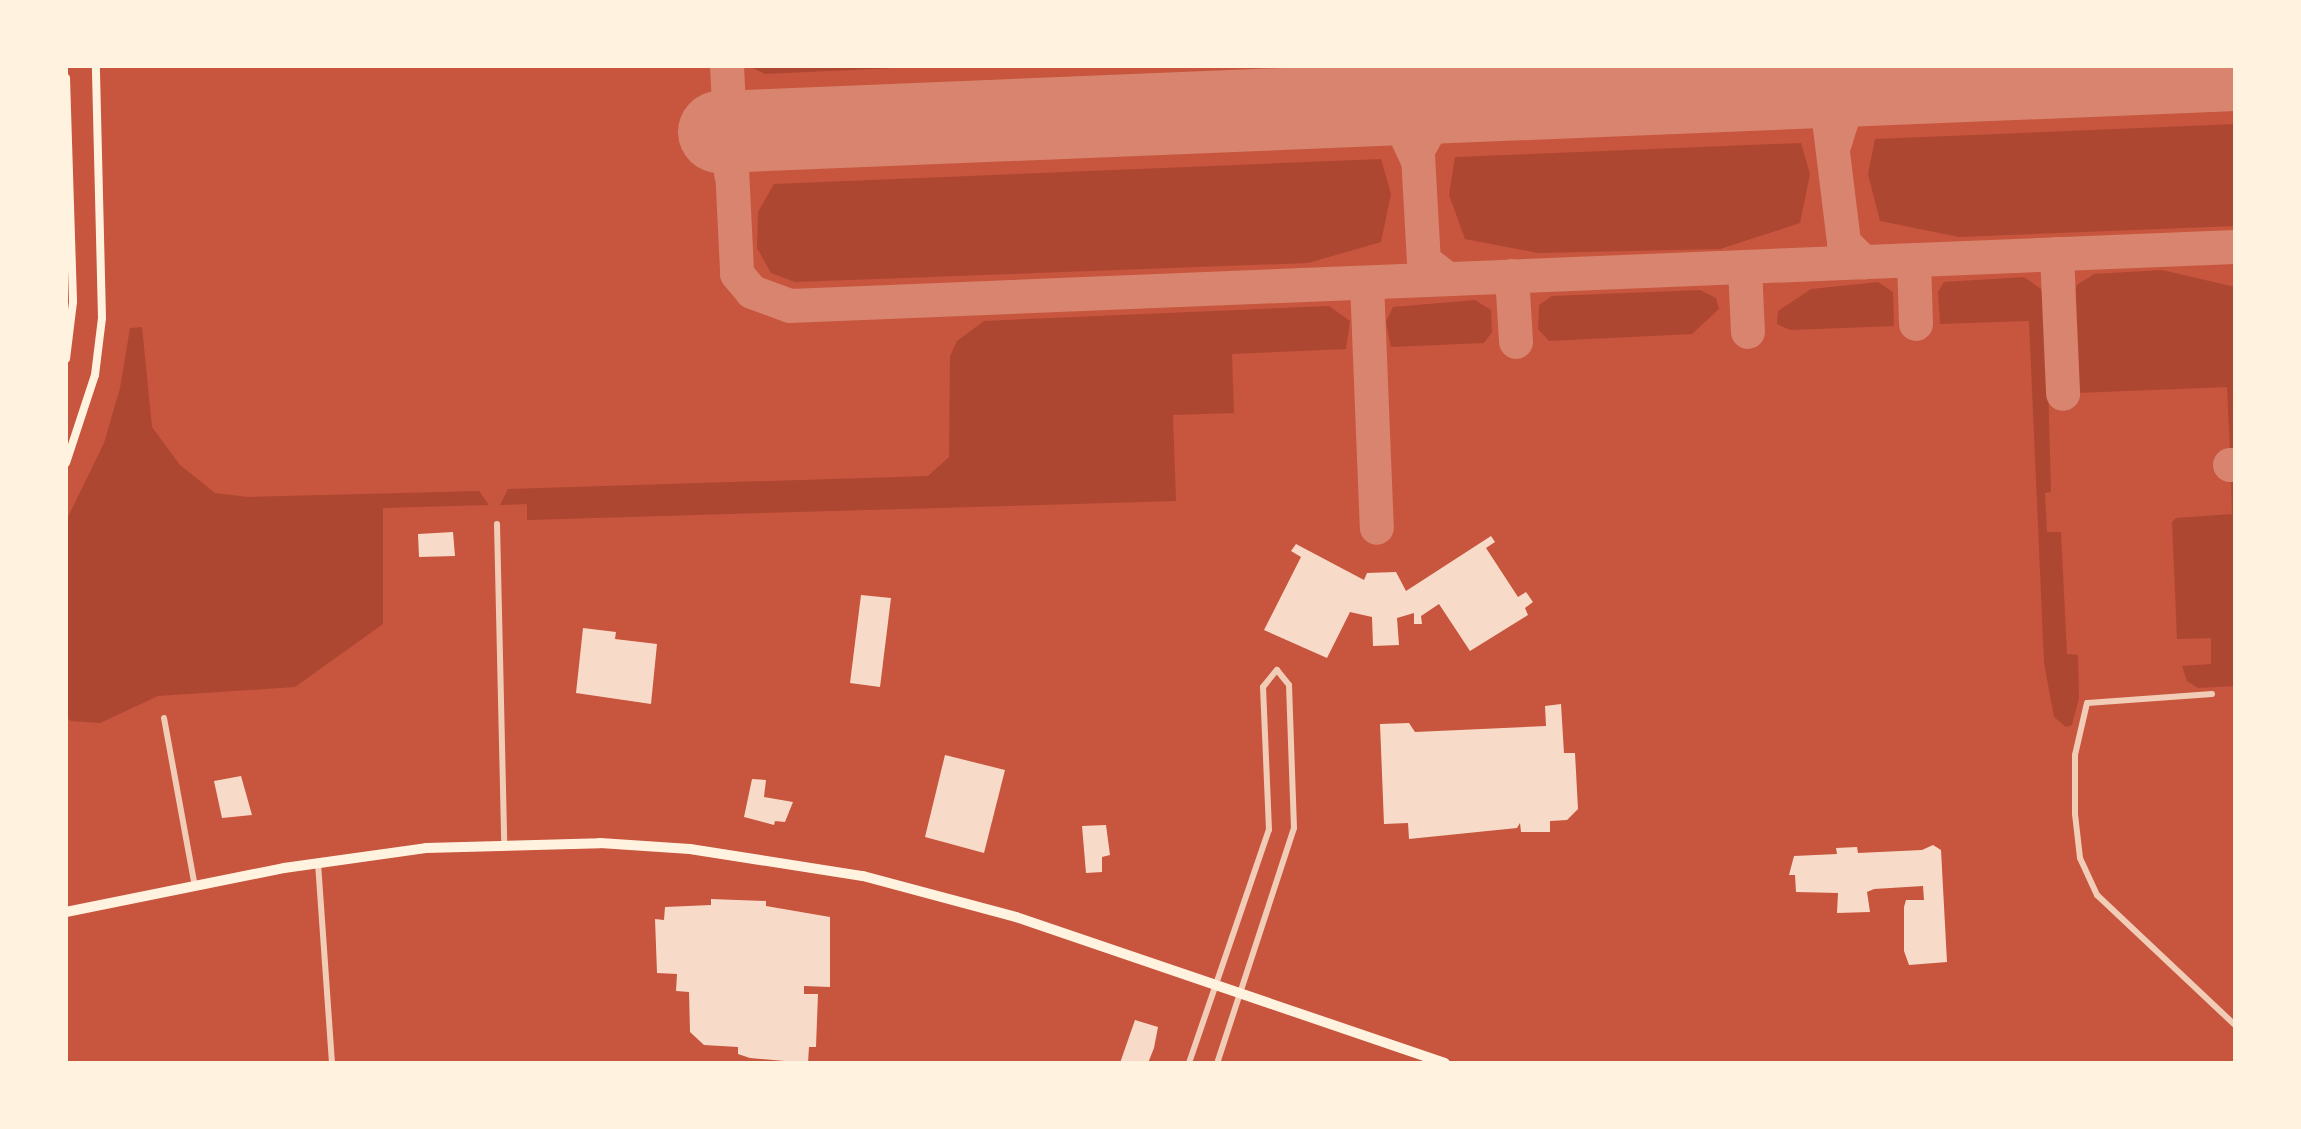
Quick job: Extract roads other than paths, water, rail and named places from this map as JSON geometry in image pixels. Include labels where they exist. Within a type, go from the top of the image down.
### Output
[{"type":"highway","points":[[66,912],[317,863],[504,843],[690,849],[863,876],[1031,921],[1445,1063]]},
{"type":"main road","points":[[66,463],[95,375],[102,318],[96,66]]},
{"type":"main road","points":[[66,78],[73,302],[66,359]]},
{"type":"street","points":[[497,524],[504,843]]},
{"type":"street","points":[[1189,1063],[1269,830],[1263,687],[1277,670],[1289,685],[1294,828],[1217,1063]]},
{"type":"street","points":[[2212,694],[2087,703],[2075,755],[2075,814],[2080,858],[2097,895],[2235,1025]]},
{"type":"street","points":[[164,718],[195,887]]},
{"type":"street","points":[[317,863],[332,1063]]}]
